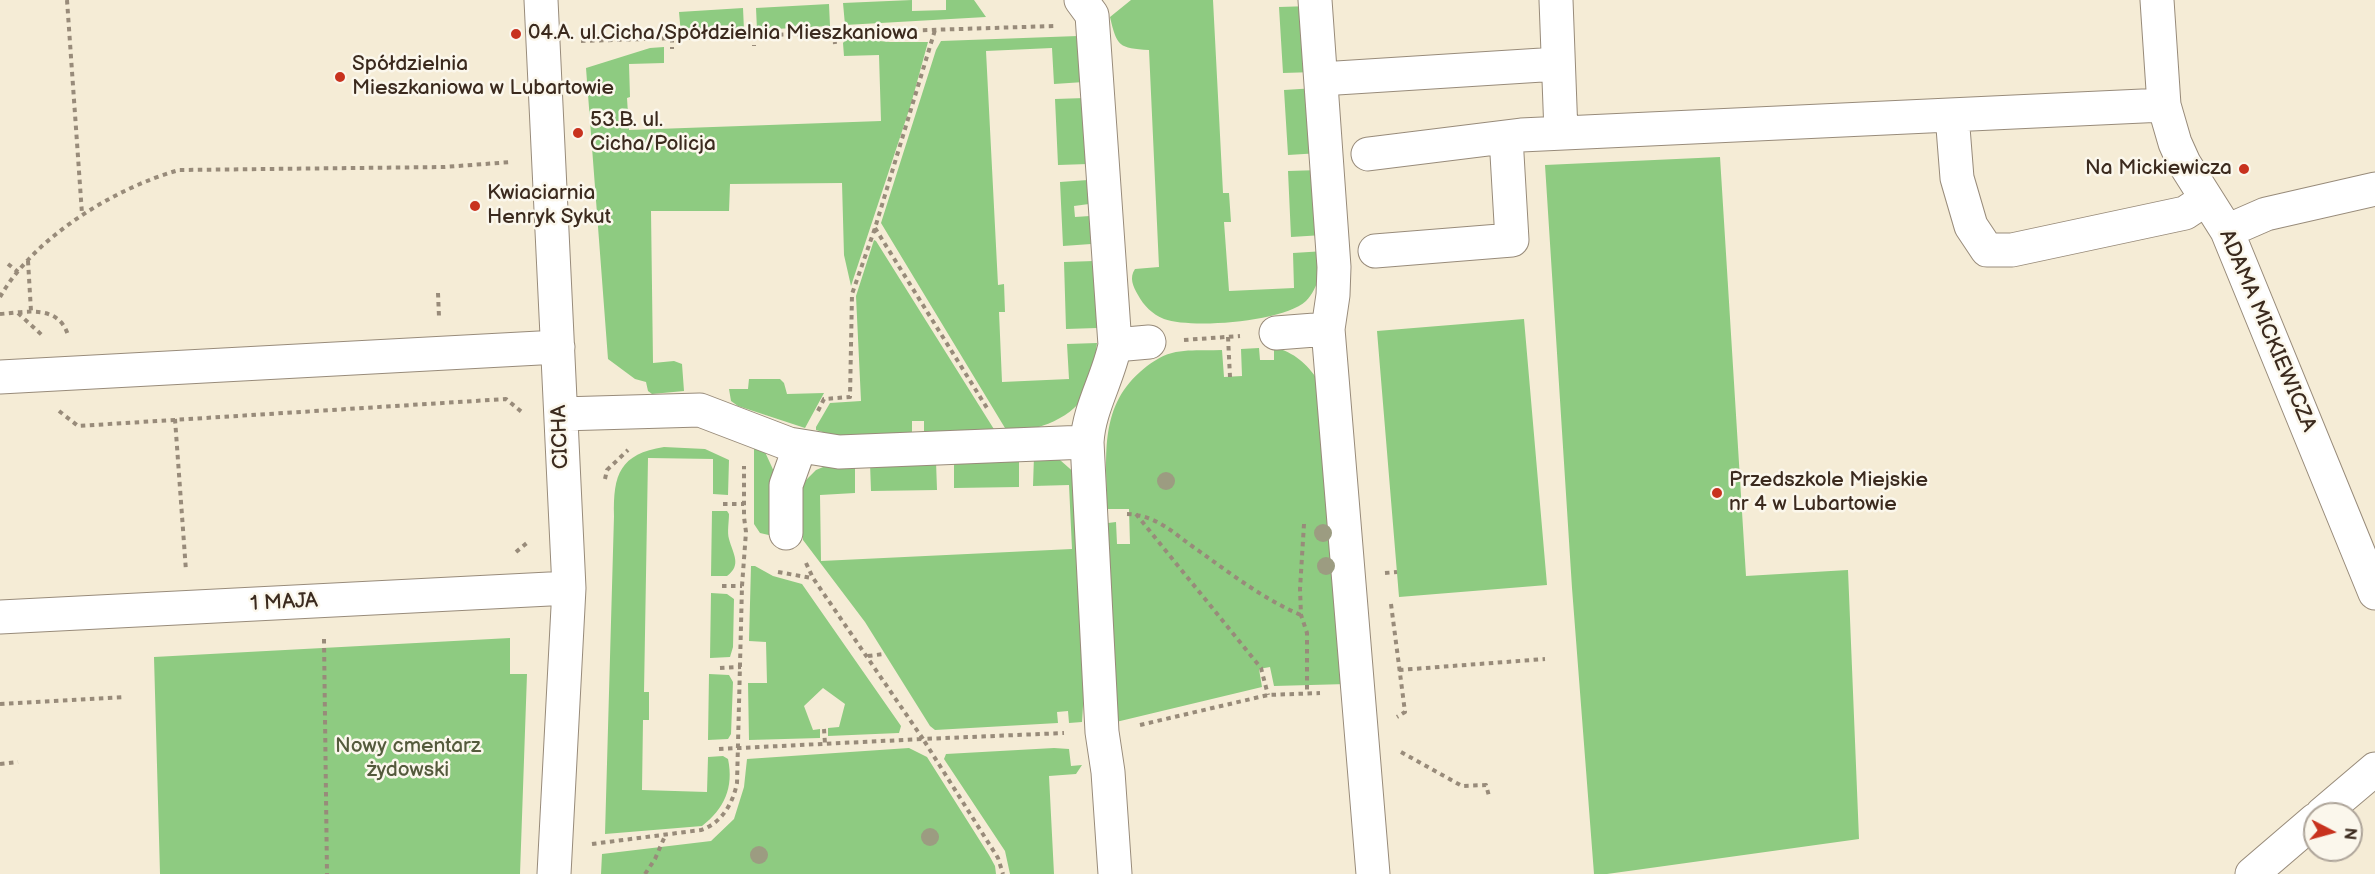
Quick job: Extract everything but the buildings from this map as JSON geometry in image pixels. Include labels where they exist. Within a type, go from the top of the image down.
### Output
[{"type":"street","name":"CICHA","points":[[541,0],[569,588],[554,874]]},
{"type":"street","points":[[1315,0],[1334,267],[1328,330],[1372,874]]},
{"type":"street","points":[[1556,0],[1561,133]]},
{"type":"street","name":"ADAMA MICKIEWICZA","points":[[2157,0],[2164,105],[2175,143],[2206,199],[2227,231],[2375,593]]},
{"type":"street","points":[[1087,13],[1115,345],[1110,370],[1092,413],[1087,442],[1102,732],[1108,772],[1115,874]]},
{"type":"street","points":[[1321,79],[1558,64]]},
{"type":"street","points":[[1368,154],[1506,137],[1561,133],[2164,105]]},
{"type":"street","points":[[1952,115],[1957,178],[1971,226],[1987,250],[2012,250],[2185,213],[2206,199]]},
{"type":"street","points":[[1375,251],[1512,240],[1506,137]]},
{"type":"street","points":[[2227,231],[2266,214],[2375,189]]},
{"type":"street","points":[[1276,333],[1328,330]]},
{"type":"street","points":[[1115,345],[1149,342]]},
{"type":"street","points":[[0,377],[558,347]]},
{"type":"street","points":[[561,414],[700,410],[778,441],[830,451],[856,452],[1087,442]]},
{"type":"street","points":[[786,533],[786,485],[801,446]]},
{"type":"street","name":"1 MAJA","points":[[0,617],[569,588]]},
{"type":"street","points":[[2336,802],[2375,769]]},
{"type":"street","points":[[2252,874],[2303,830]]},
{"type":"path","points":[[67,0],[82,214]]},
{"type":"path","points":[[574,41],[935,30],[1087,13]]},
{"type":"path","points":[[801,446],[824,399],[850,397],[852,294],[875,228],[935,30]]},
{"type":"path","points":[[834,33],[835,44]]},
{"type":"path","points":[[754,36],[754,46]]},
{"type":"path","points":[[672,38],[672,50]]},
{"type":"path","points":[[0,297],[28,261],[55,235],[82,214],[156,176],[179,170],[444,167],[521,162]]},
{"type":"path","points":[[875,228],[1009,445]]},
{"type":"path","points":[[28,261],[31,311]]},
{"type":"path","points":[[8,264],[18,272]]},
{"type":"path","points":[[0,314],[46,312],[61,320],[69,334],[66,340]]},
{"type":"path","points":[[18,313],[49,342]]},
{"type":"path","points":[[1149,342],[1276,333]]},
{"type":"path","points":[[1228,337],[1230,377]]},
{"type":"path","points":[[186,572],[175,419],[506,399]]},
{"type":"path","points":[[605,480],[607,470],[633,446]]},
{"type":"path","points":[[591,844],[701,830],[713,825],[721,818],[736,791],[742,586],[746,532],[744,462]]},
{"type":"path","points":[[723,504],[744,504]]},
{"type":"path","points":[[1122,514],[1136,514],[1158,521],[1283,608],[1301,615],[1307,633],[1307,693]]},
{"type":"path","points":[[1136,514],[1262,668],[1268,695]]},
{"type":"path","points":[[1383,574],[1397,572]]},
{"type":"path","points":[[813,578],[923,739],[998,858],[1003,874]]},
{"type":"path","points":[[722,586],[742,586]]},
{"type":"path","points":[[324,639],[327,874]]},
{"type":"path","points":[[868,656],[884,654]]},
{"type":"path","points":[[1399,670],[1545,659]]},
{"type":"path","points":[[720,668],[741,667]]},
{"type":"path","points":[[719,749],[1102,732],[1120,730],[1268,695],[1358,692]]},
{"type":"path","points":[[0,704],[125,697]]},
{"type":"path","points":[[824,729],[825,744]]},
{"type":"path","points":[[1362,747],[1387,746],[1462,786],[1486,785],[1489,796]]},
{"type":"path","points":[[0,764],[18,762]]},
{"type":"path","points":[[645,874],[656,859],[665,835]]},
{"type":"green space","points":[[912,0],[912,11],[946,10],[946,0],[974,0],[986,17],[845,25],[843,3]]},
{"type":"green space","points":[[1131,0],[1213,0],[1223,193],[1229,193],[1231,222],[1224,222],[1229,291],[1294,288],[1293,253],[1325,251],[1314,290],[1306,301],[1294,308],[1258,319],[1237,322],[1177,322],[1164,319],[1152,312],[1136,292],[1132,279],[1135,269],[1159,267],[1149,50],[1125,47],[1121,44],[1115,35],[1110,17]]},
{"type":"green space","points":[[829,4],[830,26],[757,30],[756,8]]},
{"type":"green space","points":[[1311,6],[1315,72],[1283,73],[1279,7]]},
{"type":"green space","points":[[743,8],[744,30],[681,34],[679,12]]},
{"type":"green space","points":[[1078,36],[1084,82],[1054,84],[1052,48],[986,51],[998,285],[1004,284],[1005,312],[999,312],[1002,382],[1069,379],[1067,344],[1097,343],[1090,384],[1074,408],[1042,426],[1008,433],[881,223],[936,50],[941,41]]},
{"type":"green space","points":[[847,38],[890,42],[928,42],[911,104],[851,286],[844,255],[842,183],[730,184],[729,211],[651,211],[653,363],[674,361],[682,364],[684,391],[652,394],[648,391],[646,382],[635,379],[608,359],[586,68],[650,48],[664,47],[664,63],[629,64],[630,97],[627,98],[629,130],[881,121],[879,55],[844,56],[843,43]]},
{"type":"green space","points":[[1316,88],[1320,153],[1288,155],[1284,90]]},
{"type":"green space","points":[[1085,98],[1088,164],[1058,165],[1055,99]]},
{"type":"green space","points":[[1720,157],[1746,576],[1848,570],[1859,839],[1594,874],[1572,588],[1545,165]]},
{"type":"green space","points":[[1320,170],[1323,235],[1291,237],[1288,171]]},
{"type":"green space","points":[[1088,180],[1089,204],[1074,206],[1075,217],[1090,216],[1091,244],[1063,246],[1060,182]]},
{"type":"green space","points":[[874,240],[997,434],[924,435],[924,421],[912,421],[912,436],[843,438],[816,430],[830,403],[861,401],[856,296]]},
{"type":"green space","points":[[1094,261],[1097,328],[1066,329],[1064,262]]},
{"type":"green space","points":[[1524,319],[1547,585],[1399,597],[1377,331]]},
{"type":"green space","points":[[1274,347],[1299,359],[1318,380],[1347,684],[1274,686],[1270,667],[1259,669],[1262,687],[1116,722],[1108,523],[1116,522],[1117,544],[1130,544],[1129,509],[1107,509],[1106,453],[1111,418],[1117,402],[1140,372],[1168,354],[1184,351],[1222,350],[1224,377],[1242,376],[1241,349],[1259,348],[1260,360],[1274,360]]},
{"type":"green space","points":[[749,379],[780,379],[784,383],[787,394],[824,393],[805,428],[738,406],[731,401],[729,389],[748,389]]},
{"type":"green space","points":[[664,447],[705,449],[729,460],[728,495],[713,494],[713,459],[648,458],[644,692],[649,692],[649,720],[643,720],[642,790],[707,792],[708,757],[723,756],[728,759],[730,779],[726,797],[716,812],[702,826],[605,834],[615,488],[622,468],[629,461],[649,450]]},
{"type":"green space","points":[[754,448],[765,452],[776,476],[773,536],[760,533],[754,524]]},
{"type":"green space","points":[[1034,456],[1060,460],[1077,475],[1084,690],[1082,722],[1069,723],[1068,711],[1057,712],[1058,723],[935,730],[930,726],[865,622],[803,540],[801,491],[806,480],[816,470],[828,465],[855,465],[855,493],[820,495],[821,561],[1072,549],[1069,485],[1033,486]]},
{"type":"green space","points":[[1019,459],[1019,487],[954,488],[954,460]]},
{"type":"green space","points":[[936,461],[937,490],[871,491],[870,463]]},
{"type":"green space","points":[[712,511],[727,511],[729,514],[728,536],[735,563],[732,572],[727,576],[711,576]]},
{"type":"green space","points":[[751,566],[773,576],[802,584],[901,726],[899,733],[828,736],[828,728],[839,727],[845,704],[823,688],[804,706],[813,730],[820,729],[820,738],[749,740],[748,683],[767,683],[766,642],[749,641]]},
{"type":"green space","points":[[711,593],[727,594],[734,599],[733,647],[730,657],[710,658]]},
{"type":"green space","name":"Nowy cmentarz żydowski","points":[[510,638],[510,674],[527,674],[520,874],[160,874],[154,657]]},
{"type":"green space","points":[[709,674],[729,675],[733,682],[731,734],[728,739],[708,740]]},
{"type":"green space","points":[[909,748],[927,757],[989,855],[995,866],[996,874],[601,874],[602,854],[711,841],[734,819],[744,787],[747,759]]},
{"type":"green space","points":[[1069,749],[1071,766],[1082,765],[1076,774],[1049,776],[1054,874],[1010,874],[1005,851],[944,759],[946,754]]},
{"type":"place","name":"04.A. ul.Cicha/Spółdzielnia Mieszkaniowa","points":[[516,34]]},
{"type":"place","name":"Spółdzielnia Mieszkaniowa w Lubartowie","points":[[340,77]]},
{"type":"place","name":"53.B. ul. Cicha/Policja","points":[[578,133]]},
{"type":"place","name":"Na Mickiewicza","points":[[2244,169]]},
{"type":"place","name":"Kwiaciarnia Henryk Sykut","points":[[475,206]]},
{"type":"place","name":"Przedszkole Miejskie nr 4 w Lubartowie","points":[[1717,493]]}]
